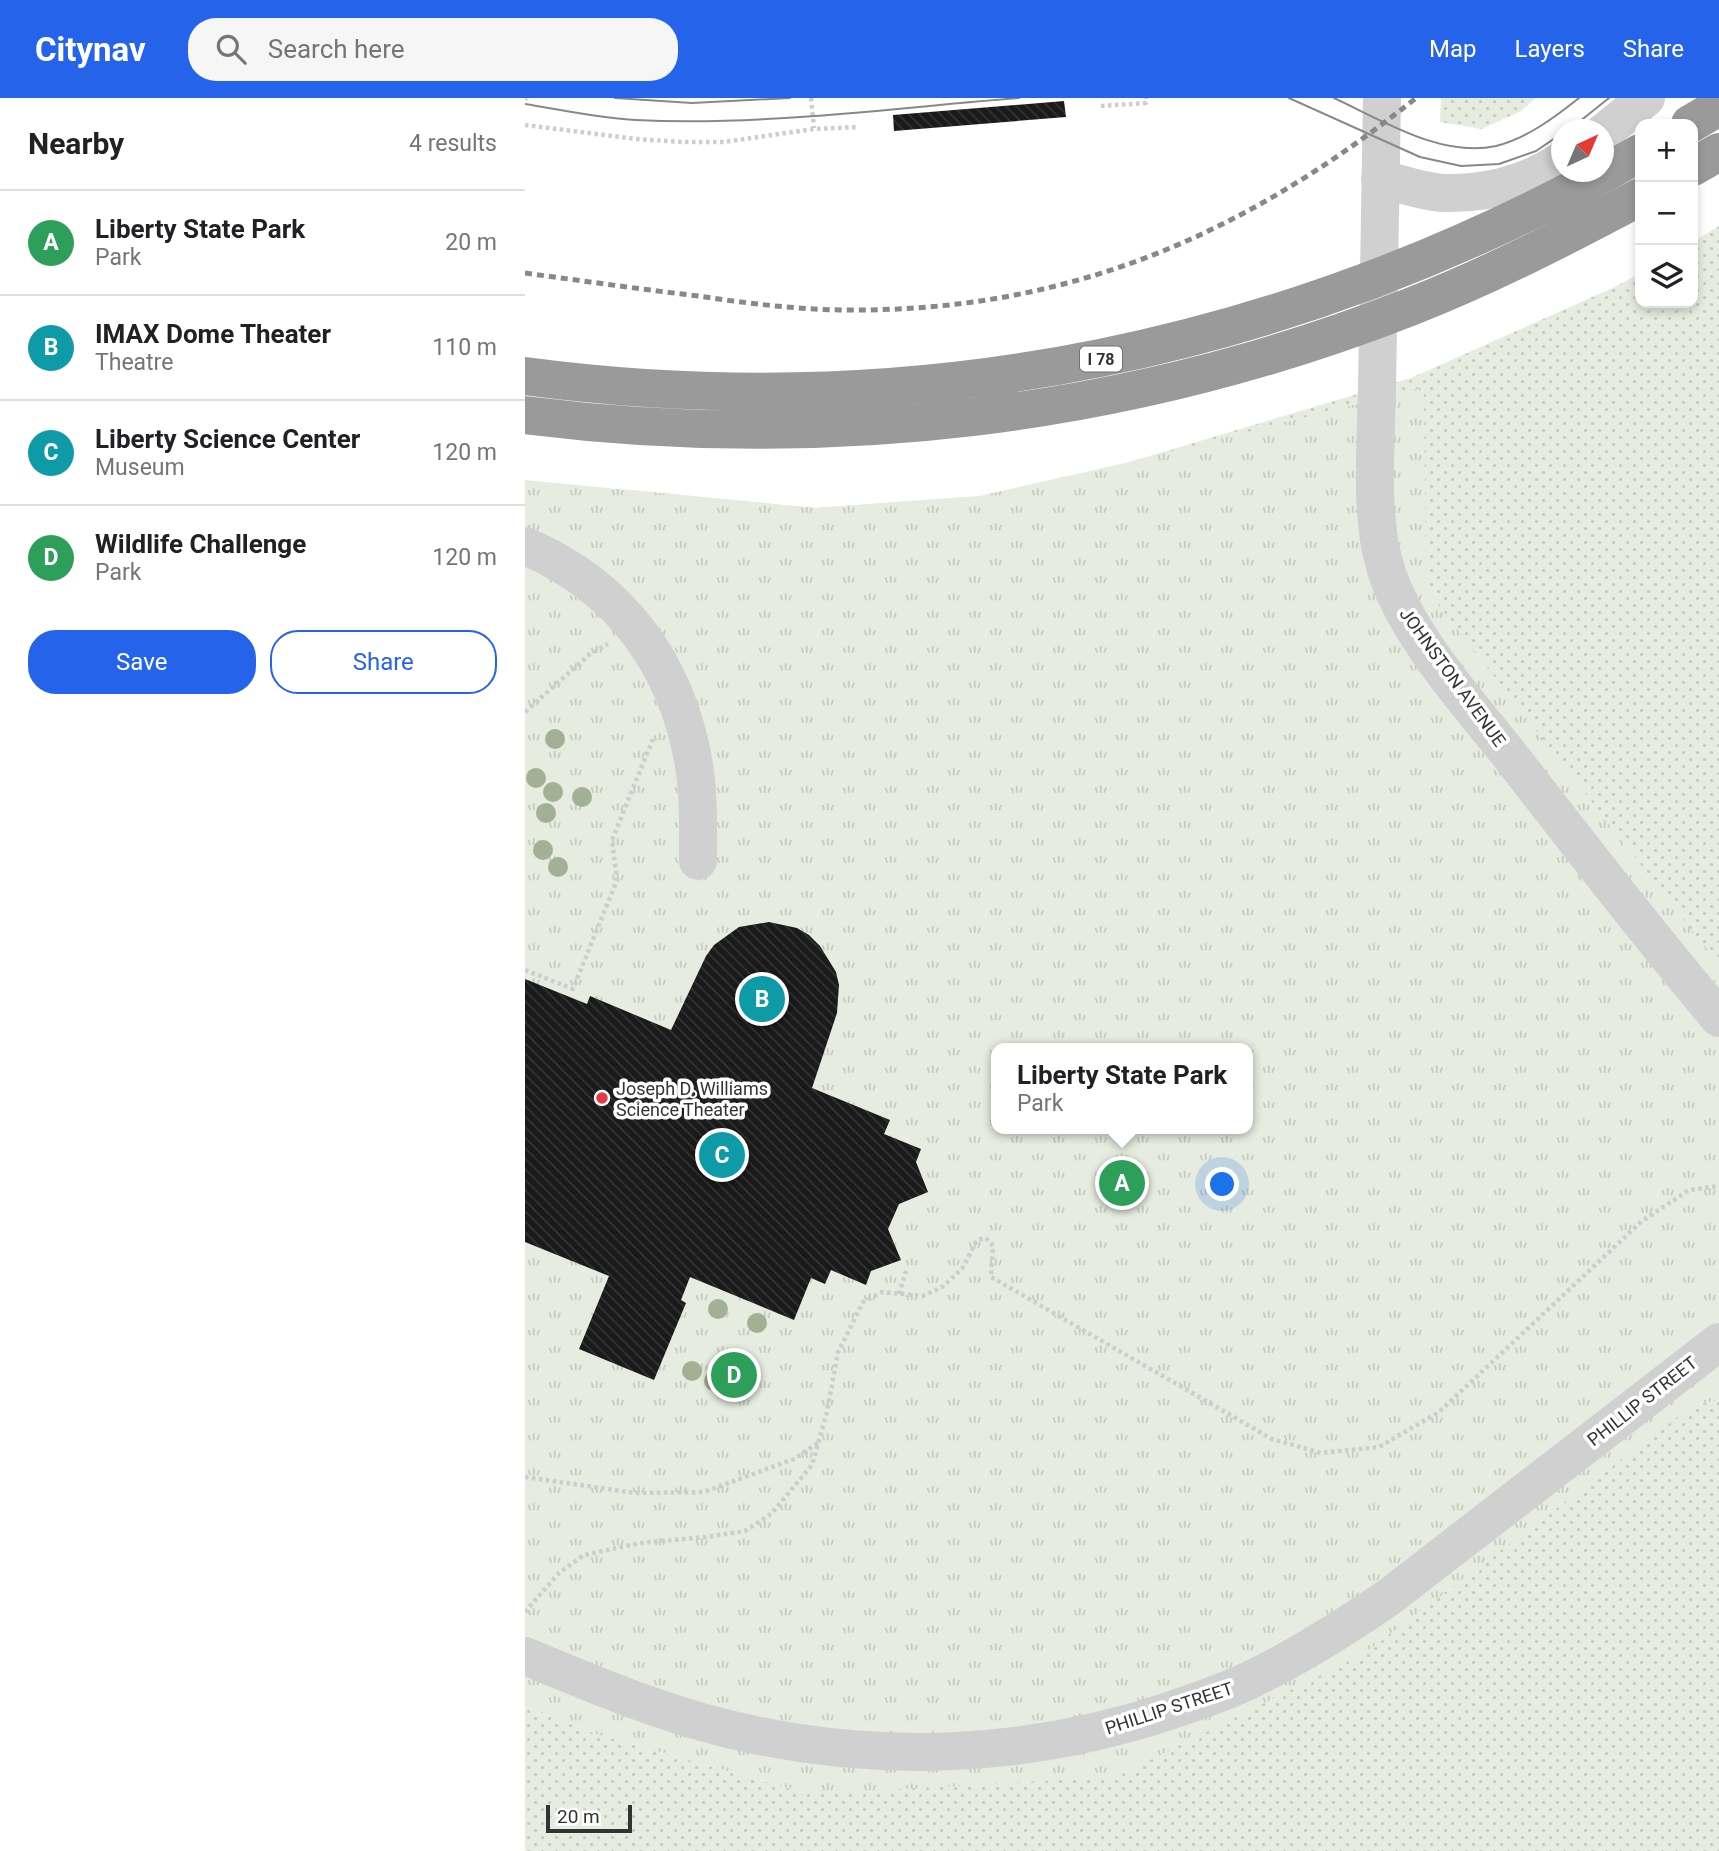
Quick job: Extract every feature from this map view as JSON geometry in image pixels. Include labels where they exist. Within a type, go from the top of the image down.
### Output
[{"type":"highway","points":[[1698,119],[1719,107]]},
{"type":"highway","points":[[1698,164],[1719,152]]},
{"type":"highway","name":"I 78","points":[[525,376],[673,390],[802,392],[935,384],[1020,374],[1082,363],[1212,333],[1339,293],[1484,233],[1579,187],[1635,156]]},
{"type":"highway","name":"I 78","points":[[525,415],[631,426],[815,429],[960,419],[1092,400],[1224,369],[1361,325],[1471,281],[1635,199]]},
{"type":"street","name":"JOHNSTON AVENUE","points":[[1382,98],[1376,418],[1377,515],[1383,562],[1391,586],[1402,610],[1450,679],[1643,926],[1719,1018]]},
{"type":"street","points":[[1614,125],[1646,98]]},
{"type":"street","points":[[1380,179],[1441,193],[1493,190],[1551,168]]},
{"type":"street","points":[[525,546],[566,566],[609,599],[628,617],[649,644],[664,671],[680,712],[694,765],[698,802],[698,861]]},
{"type":"street","name":"PHILLIP STREET","points":[[525,1656],[664,1710],[725,1728],[803,1743],[859,1751],[963,1752],[1078,1737],[1143,1719],[1246,1682],[1343,1629],[1389,1597],[1719,1342]]},
{"type":"path","points":[[811,98],[814,129]]},
{"type":"path","points":[[1101,106],[1146,103],[1146,98]]},
{"type":"path","points":[[525,125],[683,142],[724,142],[814,129],[859,127]]},
{"type":"path","points":[[525,712],[590,654],[618,639]]},
{"type":"path","points":[[525,970],[573,989],[617,880],[613,840],[656,733]]},
{"type":"path","points":[[525,1612],[559,1573],[584,1555],[640,1543],[745,1531],[771,1514],[812,1465],[827,1412],[838,1352],[863,1302],[882,1292],[923,1296],[942,1287],[962,1269],[977,1240],[986,1238],[993,1246],[991,1278],[1272,1439],[1321,1453],[1379,1447],[1439,1412],[1642,1221],[1689,1190],[1719,1186]]},
{"type":"path","points":[[899,1294],[906,1271]]},
{"type":"path","points":[[525,1477],[635,1493],[704,1492],[794,1459],[819,1442]]},
{"type":"green space","points":[[1441,98],[1536,98],[1521,111],[1482,129],[1440,122]]},
{"type":"green space","points":[[1719,226],[1719,1111],[1253,1129],[1253,1043],[993,1043],[632,490],[815,508],[980,496],[1126,463],[1411,378],[1635,276],[1635,308],[1698,308],[1698,239]]},
{"type":"green space","points":[[1424,387],[1426,589],[1719,965],[1719,1400],[1694,1405],[1363,1654],[1116,1777],[809,1794],[596,1734],[525,1705],[525,480],[815,508],[980,496],[1126,463]]},
{"type":"green space","points":[[1719,1400],[1719,1851],[525,1851],[525,1705],[596,1734],[809,1794],[1694,1405]]},
{"type":"building","points":[[1064,101],[1066,117],[894,131],[893,115]]},
{"type":"building","points":[[769,922],[797,928],[809,935],[820,946],[836,972],[839,985],[837,1013],[812,1088],[890,1120],[884,1134],[921,1149],[916,1162],[928,1192],[899,1204],[888,1229],[901,1260],[871,1271],[866,1285],[831,1270],[825,1284],[811,1278],[794,1320],[690,1277],[681,1300],[686,1303],[654,1380],[579,1349],[609,1276],[525,1242],[525,979],[587,1004],[590,996],[671,1030],[706,956],[714,945],[739,927]]},
{"type":"tram line","points":[[615,98],[692,103],[790,98]]},
{"type":"tram line","points":[[525,104],[608,118],[684,121],[827,115],[1019,98]]},
{"type":"tram line","points":[[1289,98],[1420,157],[1461,166],[1499,164],[1536,151],[1551,141]]},
{"type":"tram line","points":[[1334,98],[1412,135],[1454,147],[1475,148],[1496,146],[1519,138],[1550,120],[1579,98]]},
{"type":"tram line","points":[[1583,119],[1609,98]]},
{"type":"railway","points":[[525,273],[751,303],[840,310],[922,307],[1000,298],[1075,281],[1147,257],[1217,227],[1284,190],[1351,147],[1416,98]]},
{"type":"place","name":"IMAX Dome Theater","points":[[762,999]]},
{"type":"place","name":"Joseph D. Williams Science Theater","points":[[602,1098]]},
{"type":"place","name":"Liberty Science Center","points":[[722,1155]]},
{"type":"place","name":"Liberty State Park","points":[[1122,1183]]},
{"type":"place","name":"Wildlife Challenge","points":[[734,1375]]}]
